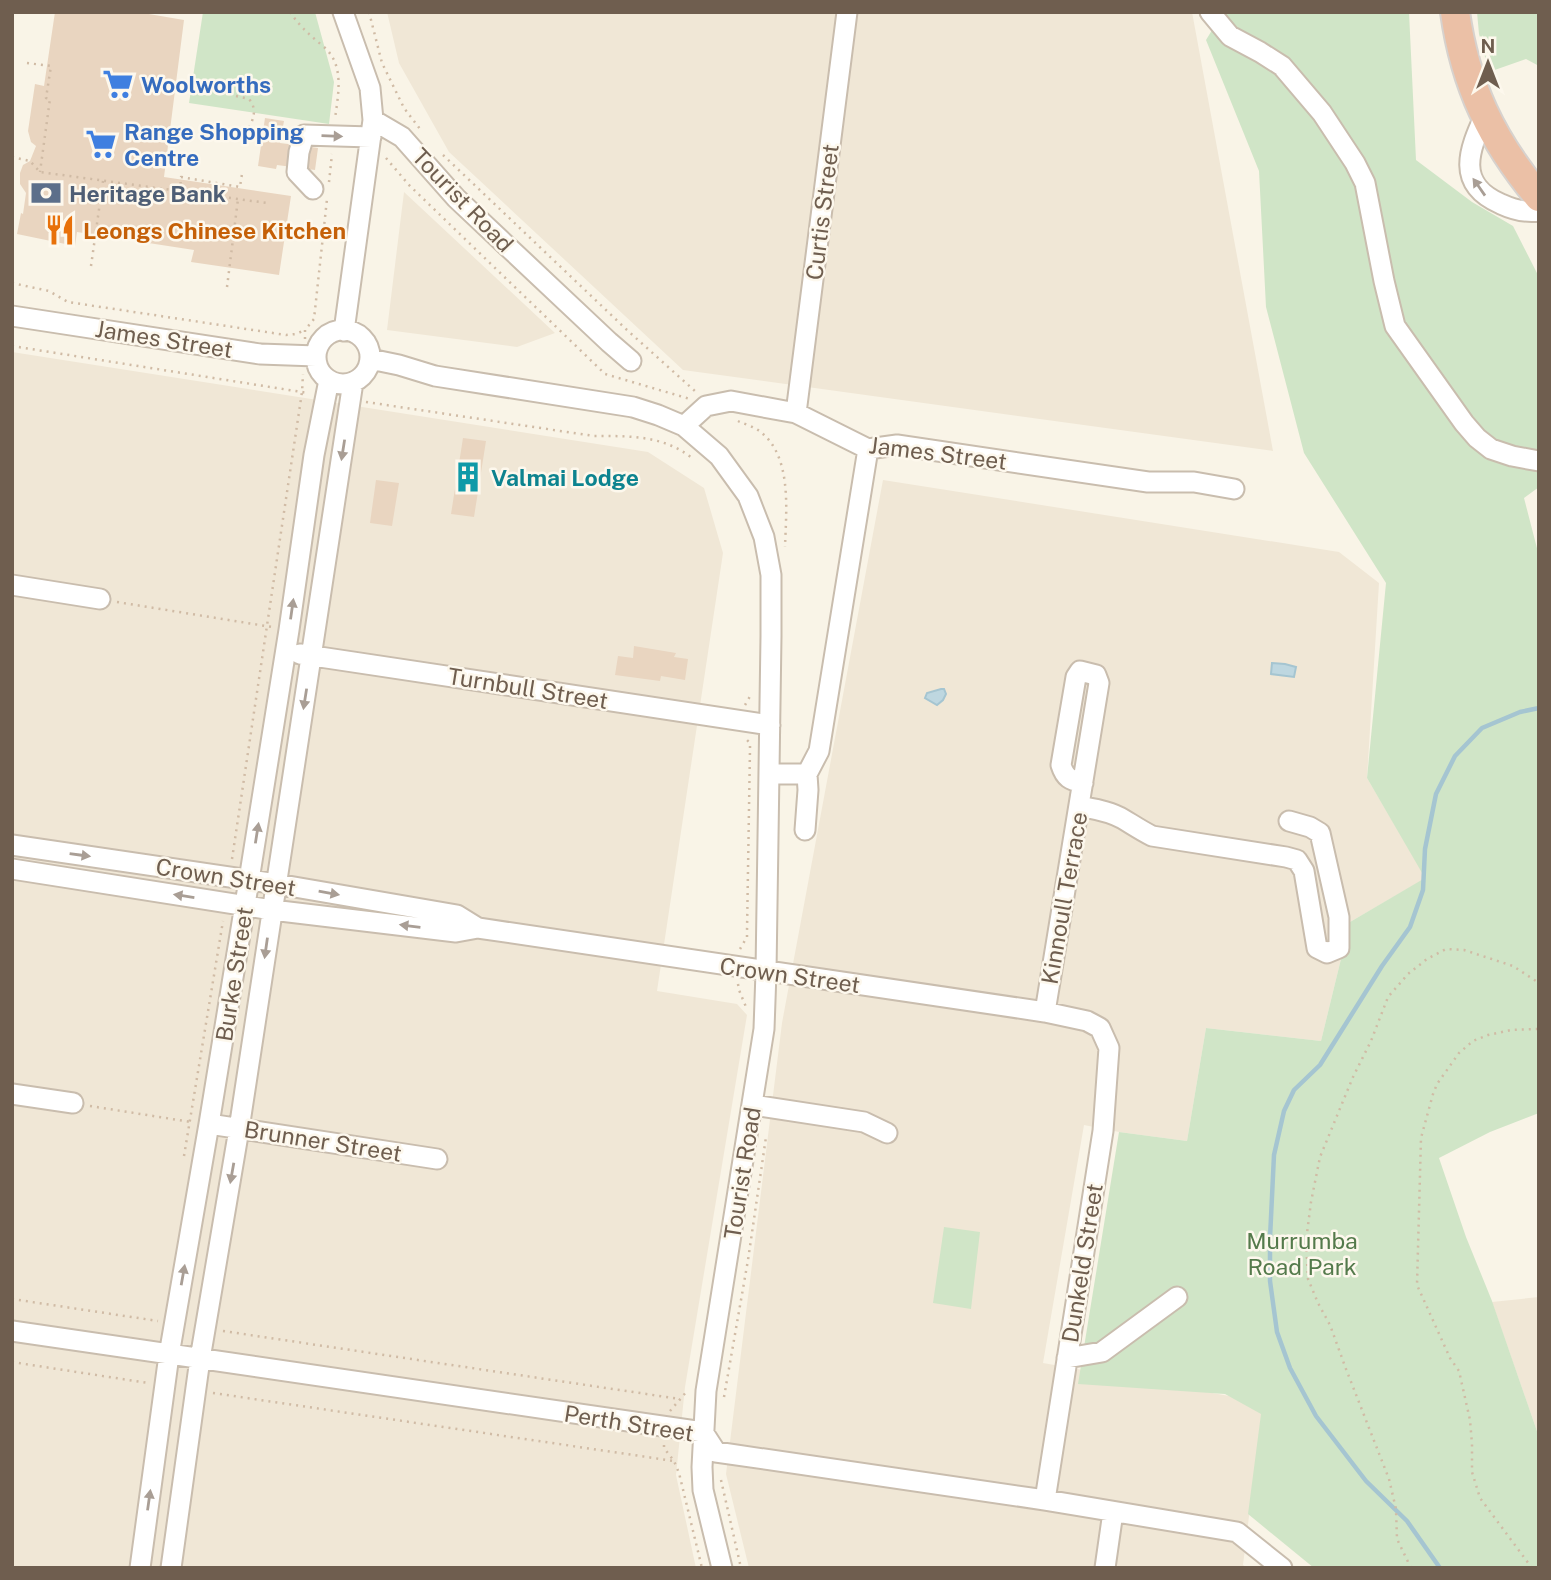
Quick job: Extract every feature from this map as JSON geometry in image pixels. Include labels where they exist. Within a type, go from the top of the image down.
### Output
[{"type":"highway","points":[[1455,12],[1468,76],[1485,115],[1506,153],[1539,197]]},
{"type":"street","points":[[343,12],[370,88],[375,136],[344,331]]},
{"type":"street","name":"Curtis Street","points":[[796,413],[847,12]]},
{"type":"street","points":[[1210,12],[1230,36],[1282,66],[1322,113],[1355,163],[1365,183],[1395,326],[1464,423],[1477,438],[1492,449],[1539,461]]},
{"type":"street","points":[[1485,115],[1470,153],[1469,164],[1475,182],[1486,197],[1493,201],[1527,213],[1539,211]]},
{"type":"street","points":[[313,189],[297,172],[304,135],[375,136]]},
{"type":"street","name":"Tourist Road","points":[[375,136],[401,137],[456,198],[631,361]]},
{"type":"street","name":"James Street","points":[[12,316],[260,354],[316,356]]},
{"type":"street","points":[[344,331],[353,332],[360,337],[366,344],[370,359],[352,391],[345,384],[328,388],[316,356],[318,348],[328,335],[344,331]]},
{"type":"street","points":[[370,359],[435,376],[634,407],[684,426]]},
{"type":"street","name":"Burke Street","points":[[140,1568],[200,1123],[239,879],[289,630],[314,455],[328,388]]},
{"type":"street","name":"Burke Street","points":[[172,1568],[200,1359],[239,1129],[352,391]]},
{"type":"street","name":"James Street","points":[[684,426],[706,406],[731,401],[796,413],[868,449],[897,445],[1148,482],[1194,482],[1234,489]]},
{"type":"street","name":"Tourist Road","points":[[684,426],[719,457],[748,496],[764,537],[771,575],[764,1029],[706,1391],[702,1467],[703,1490],[722,1568]]},
{"type":"street","points":[[805,830],[807,774],[819,751],[868,449]]},
{"type":"street","points":[[12,585],[100,599]]},
{"type":"street","name":"Turnbull Street","points":[[285,652],[770,725]]},
{"type":"street","name":"Kinnoull Terrace","points":[[1045,1012],[1099,682]]},
{"type":"street","points":[[769,774],[807,774]]},
{"type":"street","points":[[1079,806],[1105,811],[1152,836],[1297,860],[1304,871],[1318,948],[1327,953],[1339,948],[1339,917],[1320,833],[1289,821]]},
{"type":"street","name":"Crown Street","points":[[12,845],[276,884],[457,915],[478,928]]},
{"type":"street","name":"Crown Street","points":[[12,869],[272,910],[456,932],[478,928],[1045,1012],[1087,1021],[1100,1028]]},
{"type":"street","name":"Dunkeld Street","points":[[1045,1500],[1103,1131],[1109,1048],[1100,1028]]},
{"type":"street","points":[[12,1094],[73,1103]]},
{"type":"street","points":[[753,1105],[864,1122],[887,1133]]},
{"type":"street","name":"Brunner Street","points":[[200,1123],[437,1159]]},
{"type":"street","points":[[1067,1358],[1102,1352],[1177,1297]]},
{"type":"street","name":"Perth Street","points":[[12,1331],[704,1432],[716,1451],[1045,1500],[1237,1532],[1282,1568]]},
{"type":"street","points":[[1105,1568],[1113,1512]]},
{"type":"path","points":[[369,12],[382,63],[404,108],[425,136]]},
{"type":"path","points":[[27,63],[51,66],[46,98],[50,99],[40,172]]},
{"type":"path","points":[[236,96],[248,99],[254,108],[253,120],[247,132]]},
{"type":"path","points":[[375,136],[409,185],[606,373],[692,400]]},
{"type":"path","points":[[443,155],[626,330],[699,394]]},
{"type":"path","points":[[12,157],[30,161],[40,172],[267,203]]},
{"type":"path","points":[[180,191],[181,177],[240,187],[242,174]]},
{"type":"path","points":[[91,266],[103,181]]},
{"type":"path","points":[[227,287],[238,199]]},
{"type":"path","points":[[12,283],[49,291],[68,302],[286,335],[305,330]]},
{"type":"path","points":[[12,346],[302,392],[328,388]]},
{"type":"path","points":[[352,391],[594,436],[649,438],[671,444],[698,462]]},
{"type":"path","points":[[239,879],[267,626],[302,392]]},
{"type":"path","points":[[100,599],[289,630]]},
{"type":"path","points":[[748,1013],[738,985],[738,968],[739,951],[747,937],[750,743],[745,738],[744,721],[745,704],[754,687]]},
{"type":"path","points":[[183,1161],[200,1123],[235,904]]},
{"type":"path","points":[[1411,1568],[1397,1539],[1396,1509],[1389,1479],[1330,1325],[1308,1279],[1306,1241],[1313,1191],[1321,1157],[1388,997],[1408,974],[1446,949],[1464,950],[1513,966],[1539,983]]},
{"type":"path","points":[[1532,1568],[1480,1497],[1472,1472],[1469,1420],[1458,1371],[1417,1285],[1421,1138],[1437,1084],[1458,1053],[1473,1041],[1511,1030],[1539,1029]]},
{"type":"path","points":[[73,1103],[200,1123]]},
{"type":"path","points":[[12,1299],[157,1321],[156,1331]]},
{"type":"path","points":[[206,1328],[681,1399]]},
{"type":"path","points":[[12,1362],[165,1386]]},
{"type":"path","points":[[196,1390],[674,1461]]},
{"type":"shaded area","points":[[387,12],[1192,12],[1273,451],[683,370],[449,152],[399,63]]},
{"type":"shaded area","points":[[404,192],[555,333],[517,347],[387,330]]},
{"type":"shaded area","points":[[12,352],[648,452],[704,488],[723,553],[657,991],[737,1004],[747,1015],[685,1387],[676,1475],[696,1568],[12,1568]]},
{"type":"shaded area","points":[[883,480],[1339,552],[1379,583],[1367,778],[1426,878],[1350,922],[1321,1041],[1206,1028],[1187,1141],[1084,1125],[1043,1363],[1263,1402],[1243,1565],[1247,1568],[749,1568],[726,1474],[782,1023]]},
{"type":"shaded area","points":[[1539,1297],[1539,1437],[1492,1302]]},
{"type":"green space","points":[[203,12],[315,12],[334,82],[329,124],[189,103]]},
{"type":"green space","name":"Murrumba Road Park","points":[[1223,12],[1409,12],[1416,160],[1472,202],[1513,226],[1539,277],[1539,487],[1524,498],[1539,556],[1539,1113],[1490,1132],[1439,1158],[1539,1437],[1539,1568],[1314,1568],[1248,1514],[1261,1414],[1225,1394],[1078,1384],[1119,1132],[1187,1141],[1206,1028],[1321,1041],[1350,922],[1425,878],[1367,778],[1386,583],[1304,453],[1266,307],[1259,171],[1206,40]]},
{"type":"green space","points":[[1477,12],[1539,12],[1539,66],[1526,59],[1489,72],[1479,34]]},
{"type":"green space","points":[[944,1227],[980,1232],[971,1309],[933,1303]]},
{"type":"water","points":[[1272,663],[1296,667],[1294,677],[1271,674]]},
{"type":"water","points":[[944,689],[946,694],[937,705],[925,698],[927,693]]},
{"type":"building","name":"Range Shopping Centre","points":[[55,12],[137,12],[184,20],[164,177],[291,196],[279,275],[191,262],[194,250],[77,232],[75,246],[17,234],[26,193],[20,184],[20,173],[23,165],[30,161],[36,146],[31,142],[28,131],[35,84],[44,86]]},
{"type":"building","points":[[265,118],[284,121],[280,143],[318,148],[315,170],[277,165],[276,169],[258,166]]},
{"type":"building","name":"Valmai Lodge","points":[[463,438],[486,441],[474,517],[451,514]]},
{"type":"building","points":[[376,480],[399,483],[392,526],[370,523]]},
{"type":"building","points":[[634,646],[676,653],[674,657],[688,659],[685,680],[661,676],[660,681],[615,675],[618,656],[633,658]]},
{"type":"waterway","points":[[1440,1568],[1407,1521],[1366,1481],[1316,1416],[1290,1368],[1277,1332],[1270,1281],[1274,1155],[1284,1111],[1294,1090],[1320,1065],[1382,966],[1410,927],[1423,890],[1425,849],[1436,794],[1455,756],[1482,728],[1520,712],[1539,708]]},
{"type":"place","name":"Woolworths","points":[[118,84]]},
{"type":"place","name":"Range Shopping Centre","points":[[101,144]]},
{"type":"place","name":"Heritage Bank","points":[[46,193]]},
{"type":"place","name":"Leongs Chinese Kitchen","points":[[60,230]]},
{"type":"place","name":"Valmai Lodge","points":[[468,477]]}]
